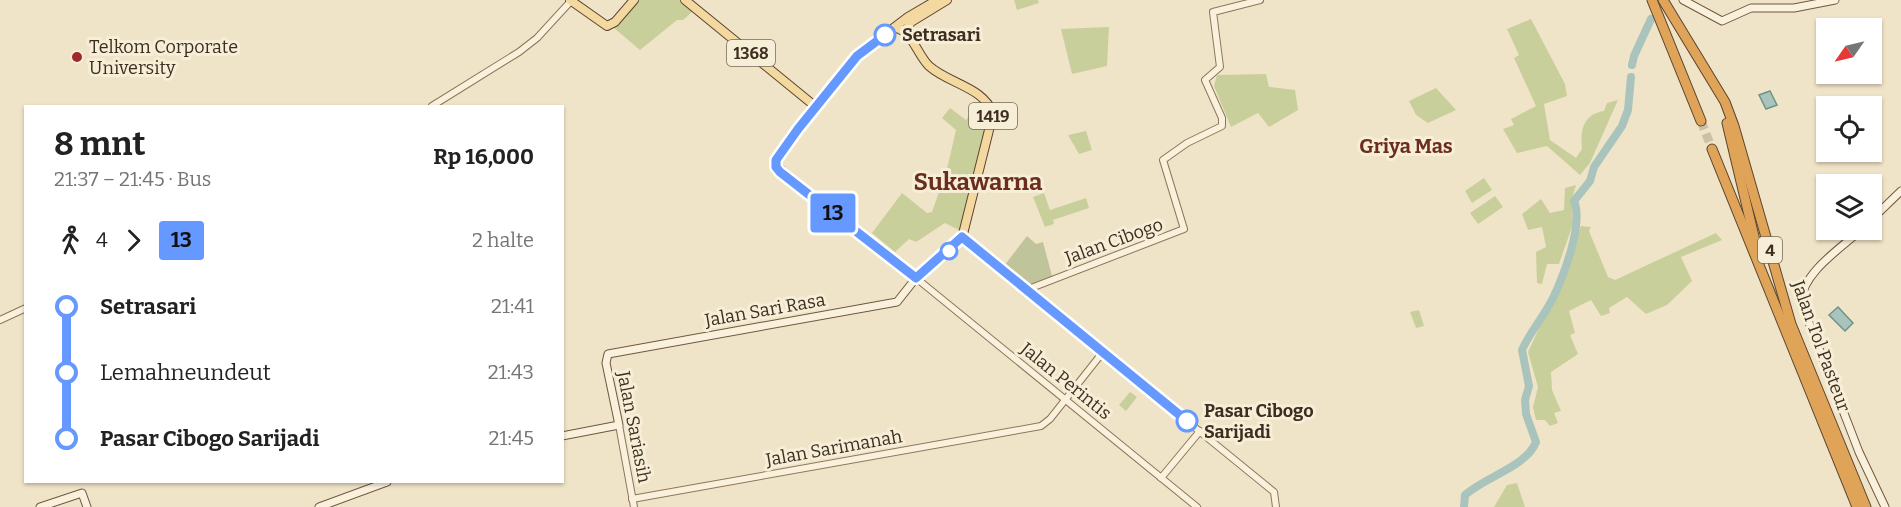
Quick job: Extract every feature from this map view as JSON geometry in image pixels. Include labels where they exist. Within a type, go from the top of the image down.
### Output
[{"type":"highway","points":[[1652,0],[1701,121]]},
{"type":"highway","points":[[1658,0],[1725,115],[1766,284]]},
{"type":"highway","name":"Jalan Tol Pasteur","points":[[1663,0],[1725,102],[1791,324],[1866,507]]},
{"type":"highway","name":"Jalan Tol Pasteur","points":[[1712,149],[1857,507]]},
{"type":"main road","points":[[571,0],[607,26],[615,22],[634,0]]},
{"type":"main road","name":"1368","points":[[686,0],[816,107]]},
{"type":"main road","points":[[936,0],[857,56],[781,152],[776,160],[776,167],[916,278],[962,237]]},
{"type":"main road","points":[[896,28],[905,32],[911,22],[946,0]]},
{"type":"main road","points":[[1683,0],[1722,21],[1751,8],[1794,8],[1835,0]]},
{"type":"main road","name":"1419","points":[[905,32],[927,65],[979,95],[993,114],[962,237]]},
{"type":"main road","points":[[1882,209],[1901,191]]},
{"type":"main road","points":[[1850,240],[1816,272],[1803,290],[1801,302],[1803,314],[1885,507]]},
{"type":"main road","name":"Jalan Sari Rasa","points":[[608,354],[897,302],[916,278]]},
{"type":"main road","name":"Jalan Sariasih","points":[[608,354],[606,363],[619,425]]},
{"type":"main road","points":[[564,436],[619,425]]},
{"type":"main road","points":[[319,507],[384,483]]},
{"type":"main road","points":[[40,507],[82,493],[87,507]]},
{"type":"street","points":[[434,105],[519,52],[537,38],[571,0]]},
{"type":"street","name":"Jalan Cibogo","points":[[1026,290],[1184,229],[1163,160],[1187,143],[1222,126],[1206,80],[1221,64],[1213,12],[1260,0]]},
{"type":"street","points":[[962,237],[1274,492],[1276,507]]},
{"type":"street","name":"Jalan Perintis","points":[[916,278],[1197,507]]},
{"type":"street","points":[[0,320],[24,309]]},
{"type":"street","points":[[1065,400],[1103,352]]},
{"type":"street","name":"Jalan Sarimanah","points":[[632,499],[1041,426],[1065,400]]},
{"type":"street","name":"Jalan Sariasih","points":[[619,425],[634,507]]},
{"type":"street","points":[[1161,478],[1200,431]]},
{"type":"green space","points":[[637,0],[680,0],[693,11],[683,20],[677,20],[640,50],[614,28]]},
{"type":"green space","points":[[1014,0],[1038,0],[1039,3],[1017,10]]},
{"type":"green space","points":[[1531,19],[1565,84],[1567,96],[1544,104],[1550,140],[1576,158],[1582,149],[1584,124],[1591,116],[1604,111],[1607,103],[1618,100],[1590,163],[1580,175],[1547,146],[1517,153],[1503,129],[1514,125],[1511,119],[1536,106],[1514,58],[1519,55],[1507,29]]},
{"type":"green space","points":[[1109,27],[1107,66],[1072,74],[1061,29]]},
{"type":"green space","points":[[1266,74],[1269,87],[1295,90],[1298,110],[1269,127],[1258,113],[1231,127],[1214,86],[1217,75]]},
{"type":"green space","points":[[1436,88],[1456,110],[1428,123],[1416,115],[1409,101]]},
{"type":"green space","points":[[977,105],[986,109],[987,123],[961,231],[945,223],[916,242],[909,239],[895,252],[872,233],[902,193],[927,213],[932,212],[947,169],[956,130],[942,118],[950,108],[966,120]]},
{"type":"green space","points":[[1086,131],[1092,150],[1079,154],[1068,135]]},
{"type":"green space","points":[[1484,178],[1492,190],[1472,203],[1465,191]]},
{"type":"green space","points":[[1576,185],[1572,199],[1573,224],[1559,264],[1547,264],[1542,284],[1537,283],[1536,252],[1546,247],[1542,227],[1528,230],[1522,214],[1541,199],[1550,213],[1564,210],[1565,188]]},
{"type":"green space","points":[[1044,193],[1050,210],[1086,198],[1089,208],[1053,220],[1054,224],[1045,227],[1033,197]]},
{"type":"green space","points":[[1495,196],[1503,207],[1478,224],[1470,213]]},
{"type":"green space","points":[[1581,226],[1591,227],[1589,231],[1608,277],[1615,280],[1716,233],[1722,240],[1681,257],[1692,281],[1667,305],[1646,314],[1627,297],[1609,308],[1610,313],[1601,316],[1591,300],[1569,311],[1575,333],[1570,335],[1578,354],[1551,372],[1552,390],[1561,411],[1554,413],[1558,423],[1550,426],[1545,420],[1536,420],[1533,407],[1538,387],[1528,352],[1557,289]]},
{"type":"green space","points":[[1027,236],[1036,244],[1043,242],[1052,276],[1029,285],[1004,266]]},
{"type":"green space","points":[[1419,310],[1424,326],[1416,328],[1410,312]]},
{"type":"green space","points":[[1130,392],[1137,397],[1126,411],[1119,405]]},
{"type":"green space","points":[[1517,483],[1525,507],[1494,507],[1507,485]]},
{"type":"water","points":[[1770,91],[1777,105],[1766,109],[1759,95]]},
{"type":"water","points":[[1838,307],[1853,323],[1845,331],[1829,315]]},
{"type":"waterway","points":[[1632,65],[1651,19]]},
{"type":"waterway","points":[[1464,507],[1465,495],[1515,465],[1524,458],[1536,442],[1526,414],[1525,400],[1529,386],[1522,350],[1553,298],[1562,277],[1574,236],[1576,223],[1574,201],[1590,181],[1594,167],[1622,126],[1628,110],[1631,77]]},
{"type":"tunnel","points":[[1701,121],[1712,149]]},
{"type":"bus line","name":"13","points":[[885,35],[857,56],[781,152],[776,160],[776,167],[916,278],[930,264],[959,243],[962,237],[1187,421]]},
{"type":"place","name":"Setrasari","points":[[885,35]]},
{"type":"place","name":"Telkom Corporate University","points":[[77,57]]},
{"type":"place","name":"Pasar Cibogo Sarijadi","points":[[1187,421]]},
{"type":"district","name":"Griya Mas","points":[[1406,146]]},
{"type":"district","name":"Sukawarna","points":[[978,182]]}]
